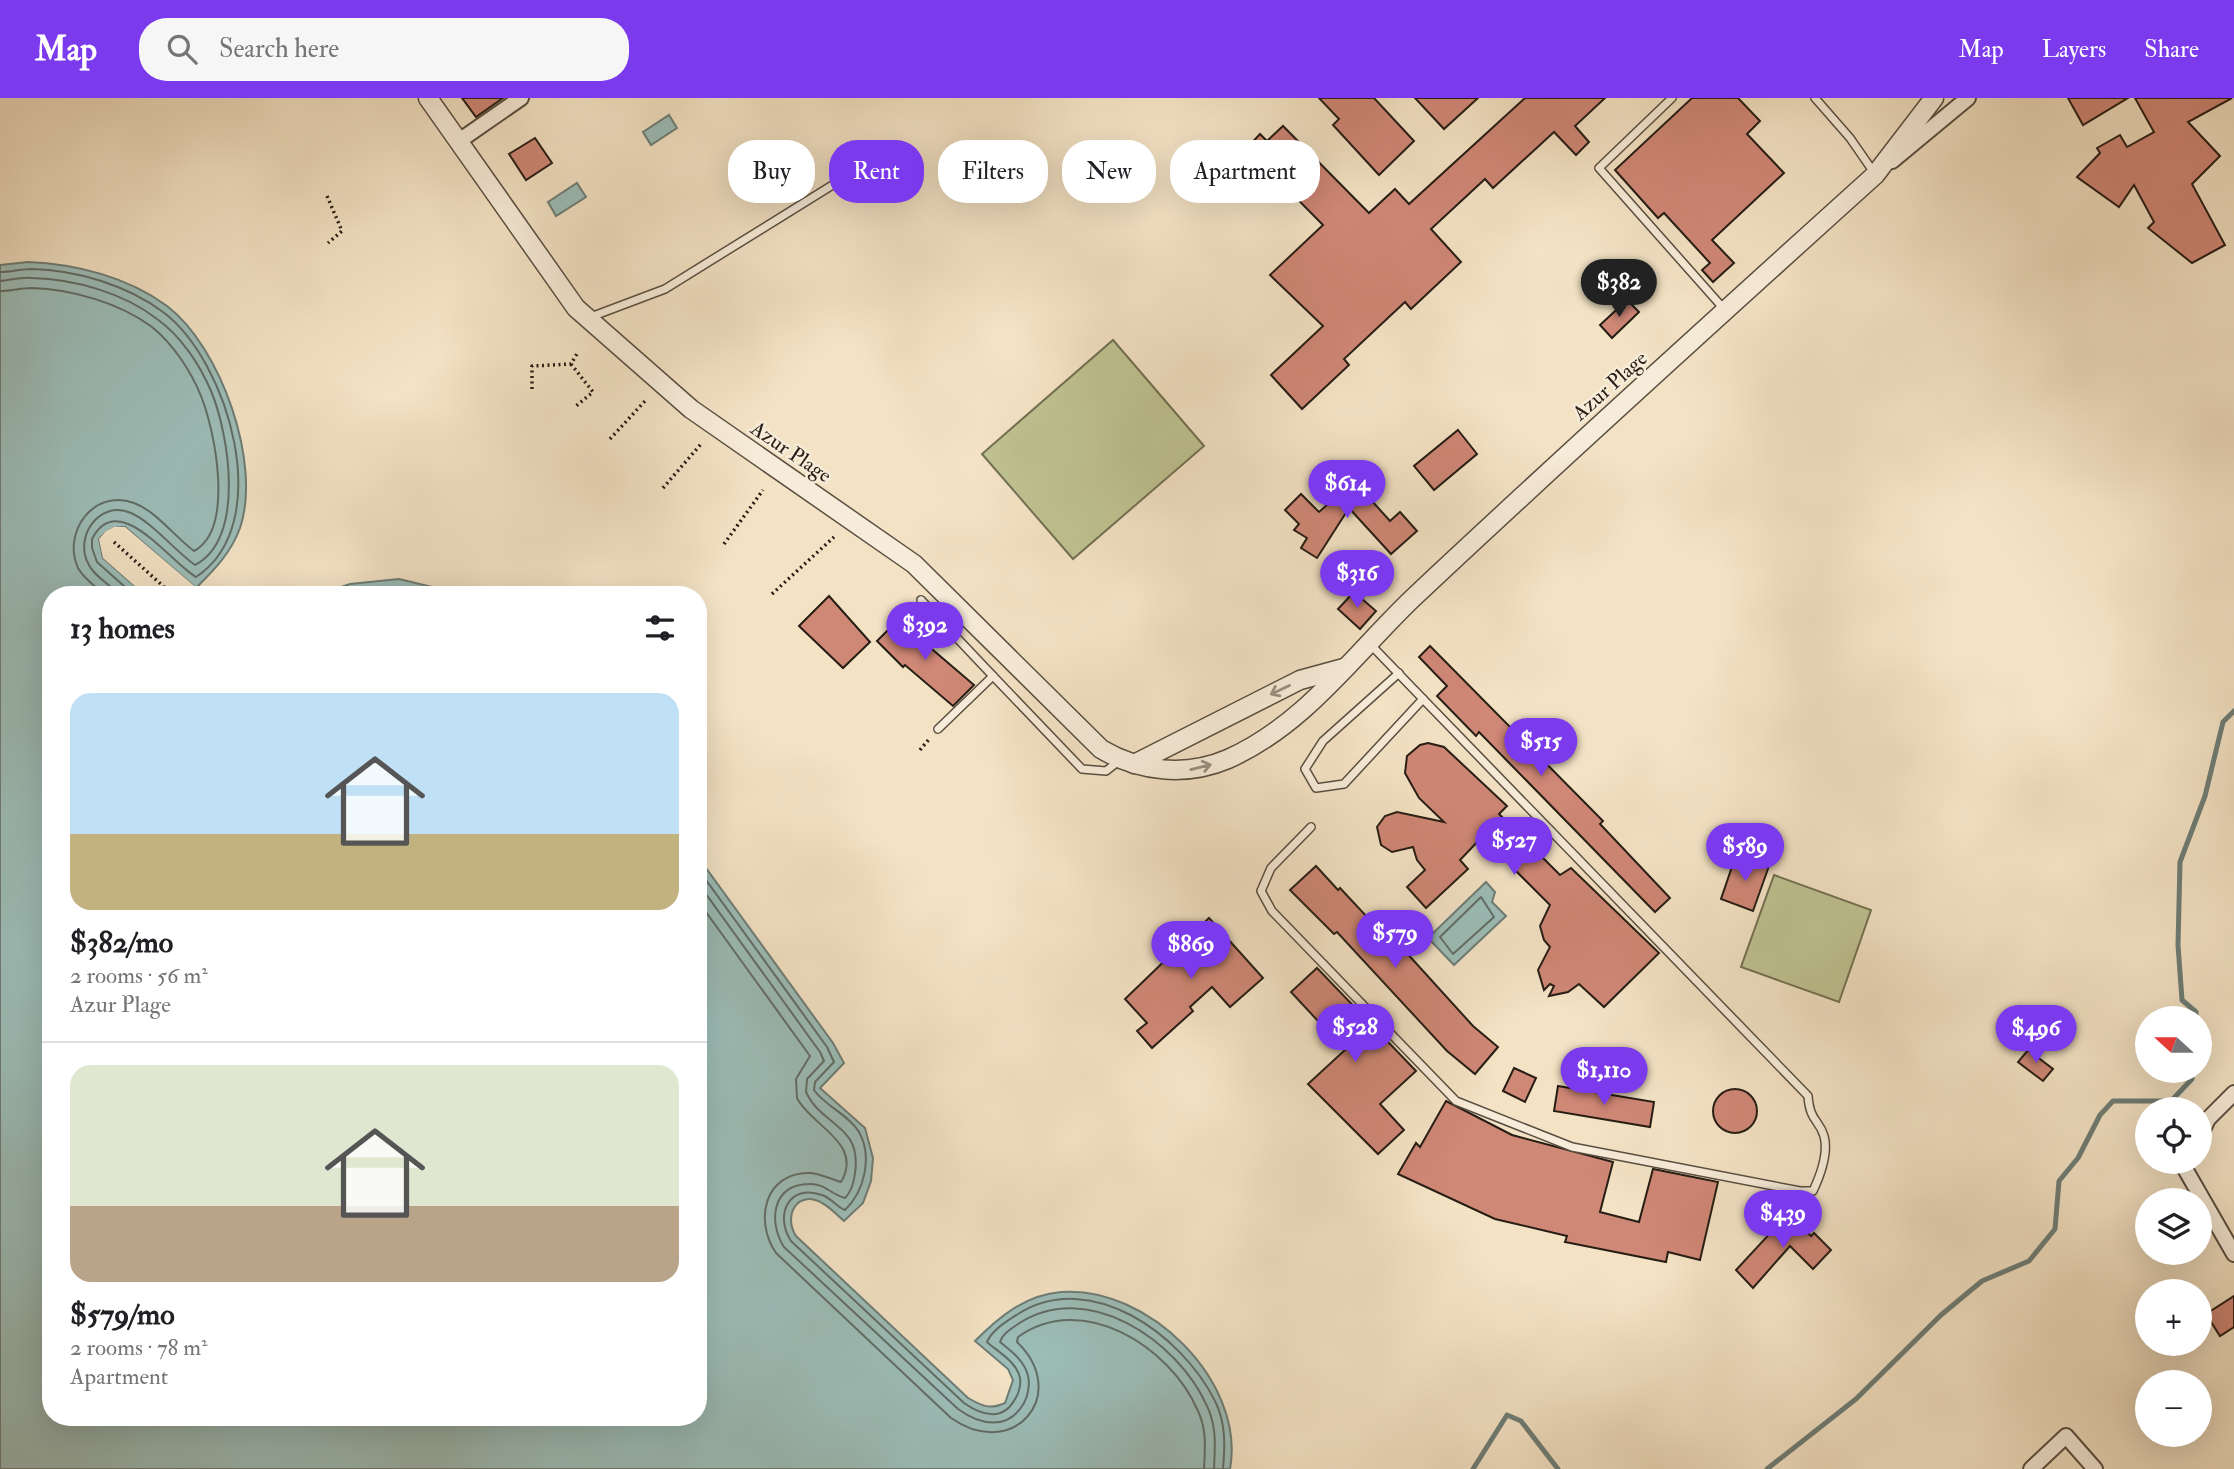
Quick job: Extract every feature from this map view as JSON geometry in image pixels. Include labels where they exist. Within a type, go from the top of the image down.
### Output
[{"type":"street","name":"Azur Plage","points":[[428,98],[576,308],[587,318],[691,410],[914,564],[1093,741],[1127,762],[1175,771],[1195,770],[1227,760],[1296,717],[1413,598],[1725,310],[1875,175],[1968,98]]},
{"type":"street","points":[[459,141],[521,98]]},
{"type":"street","points":[[1875,175],[1934,98]]},
{"type":"street","name":"Azur Plage","points":[[1127,762],[1300,680],[1344,668]]},
{"type":"street","points":[[2212,1115],[2234,1093]]},
{"type":"street","points":[[2188,1174],[2234,1254]]},
{"type":"street","points":[[2031,1469],[2066,1436],[2095,1469]]},
{"type":"lane","points":[[1672,98],[1599,168],[1725,310]]},
{"type":"lane","points":[[1815,98],[1850,138],[1875,175]]},
{"type":"lane","points":[[587,318],[664,289],[829,187]]},
{"type":"lane","points":[[921,600],[1082,769],[1106,771],[1127,762]]},
{"type":"lane","points":[[1311,827],[1271,868],[1261,891],[1272,911],[1456,1101],[1572,1147],[1800,1191],[1813,1191],[1823,1170],[1824,1136],[1810,1115],[1808,1096],[1369,643]]},
{"type":"lane","points":[[1399,673],[1323,741],[1305,769],[1316,788],[1344,784],[1423,699]]},
{"type":"lane","points":[[938,729],[993,676]]},
{"type":"path","points":[[327,196],[342,231],[328,243]]},
{"type":"path","points":[[571,364],[578,352]]},
{"type":"path","points":[[532,389],[532,366],[571,364]]},
{"type":"path","points":[[571,364],[593,391],[576,406]]},
{"type":"path","points":[[610,439],[645,401]]},
{"type":"path","points":[[663,488],[701,444]]},
{"type":"path","points":[[723,544],[763,490]]},
{"type":"path","points":[[772,594],[834,537]]},
{"type":"path","points":[[114,542],[163,586]]},
{"type":"green space","points":[[1113,340],[1204,446],[1073,559],[982,454]]},
{"type":"green space","points":[[1774,875],[1871,910],[1839,1002],[1741,967]]},
{"type":"water","points":[[669,115],[677,128],[651,145],[643,132]]},
{"type":"water","points":[[577,183],[586,197],[556,216],[548,202]]},
{"type":"water","points":[[28,262],[83,269],[136,287],[167,306],[187,325],[220,377],[241,440],[245,472],[245,502],[240,528],[221,561],[198,586],[194,586],[125,527],[120,527],[110,530],[99,539],[103,558],[135,586],[42,586],[42,1426],[707,1426],[707,869],[833,1043],[844,1063],[820,1088],[865,1128],[873,1158],[871,1181],[863,1203],[844,1221],[822,1203],[806,1199],[799,1202],[791,1220],[796,1236],[968,1398],[986,1406],[1005,1403],[1013,1380],[1008,1369],[975,1341],[1003,1316],[1024,1302],[1061,1292],[1094,1294],[1126,1304],[1157,1322],[1184,1345],[1206,1373],[1223,1404],[1231,1436],[1230,1469],[0,1469],[0,265]]},
{"type":"water","points":[[399,579],[428,586],[344,586]]},
{"type":"water","points":[[1486,882],[1495,892],[1492,902],[1506,916],[1454,965],[1428,938]]},
{"type":"pier","points":[[114,527],[125,527],[194,586],[188,586],[123,531],[109,533],[103,541],[106,556],[139,586],[135,586],[103,558],[99,539]]},
{"type":"building","points":[[462,98],[503,98],[476,117]]},
{"type":"building","points":[[1319,98],[1374,98],[1414,141],[1379,175],[1333,125],[1339,119]]},
{"type":"building","points":[[1415,98],[1478,98],[1444,129]]},
{"type":"building","points":[[1525,98],[1605,98],[1575,126],[1589,142],[1576,155],[1554,132],[1493,188],[1485,179],[1431,229],[1461,262],[1411,309],[1405,302],[1344,359],[1349,365],[1302,409],[1271,375],[1323,326],[1270,275],[1323,225],[1301,203],[1320,203],[1320,163],[1369,213],[1395,189],[1409,204]]},
{"type":"building","points":[[1692,98],[1738,98],[1760,121],[1747,134],[1784,173],[1712,240],[1734,263],[1713,282],[1702,270],[1710,263],[1664,213],[1658,218],[1615,170]]},
{"type":"building","points":[[2068,98],[2128,98],[2083,125]]},
{"type":"building","points":[[2135,98],[2232,98],[2188,122],[2220,156],[2192,184],[2225,245],[2192,263],[2148,228],[2154,222],[2134,185],[2119,207],[2077,177],[2100,153],[2097,148],[2120,135],[2127,147],[2154,132]]},
{"type":"building","points":[[1283,126],[1297,140],[1268,140]]},
{"type":"building","points":[[1260,134],[1266,140],[1254,140]]},
{"type":"building","points":[[535,138],[552,163],[526,180],[509,154]]},
{"type":"building","points":[[1627,300],[1639,312],[1612,338],[1600,325]]},
{"type":"building","points":[[1458,430],[1477,454],[1434,490],[1414,466]]},
{"type":"building","points":[[1354,481],[1390,521],[1400,512],[1417,531],[1391,554],[1349,508],[1317,558],[1301,548],[1307,538],[1294,530],[1299,524],[1285,510],[1301,494],[1319,512]]},
{"type":"building","points":[[1354,592],[1376,611],[1360,629],[1338,609]]},
{"type":"building","points":[[829,596],[870,642],[843,668],[799,626]]},
{"type":"building","points":[[901,617],[926,644],[974,685],[953,706],[905,665],[903,667],[877,641]]},
{"type":"building","points":[[1430,646],[1603,821],[1600,824],[1670,898],[1655,912],[1479,732],[1476,736],[1437,696],[1447,686],[1419,657]]},
{"type":"building","points":[[1428,743],[1444,747],[1507,806],[1499,814],[1560,875],[1571,868],[1659,953],[1604,1007],[1579,984],[1568,992],[1549,996],[1554,986],[1550,984],[1544,990],[1538,970],[1550,947],[1544,940],[1540,926],[1550,905],[1482,837],[1460,860],[1468,869],[1426,908],[1407,887],[1425,870],[1417,860],[1413,847],[1392,852],[1381,845],[1377,827],[1385,816],[1397,812],[1444,822],[1419,798],[1405,773],[1407,756],[1420,745]]},
{"type":"building","points":[[1736,855],[1769,866],[1753,911],[1721,899]]},
{"type":"building","points":[[1316,866],[1367,917],[1369,914],[1473,1026],[1498,1047],[1475,1074],[1447,1051],[1337,932],[1334,934],[1290,890]]},
{"type":"building","points":[[1209,918],[1263,978],[1230,1007],[1212,987],[1190,1007],[1193,1011],[1152,1048],[1137,1031],[1147,1023],[1125,999]]},
{"type":"building","points":[[1317,968],[1416,1071],[1380,1104],[1404,1130],[1378,1154],[1308,1084],[1345,1050],[1291,992]]},
{"type":"building","points":[[2028,1050],[2053,1069],[2043,1081],[2018,1062]]},
{"type":"building","points":[[1514,1068],[1536,1078],[1525,1102],[1503,1091]]},
{"type":"building","points":[[1558,1086],[1654,1102],[1650,1127],[1554,1111]]},
{"type":"building","points":[[1735,1089],[1750,1096],[1757,1111],[1750,1126],[1735,1133],[1720,1126],[1713,1111],[1720,1096]]},
{"type":"building","points":[[1446,1101],[1512,1135],[1613,1162],[1600,1212],[1639,1222],[1653,1169],[1718,1182],[1700,1260],[1668,1252],[1666,1262],[1565,1242],[1567,1236],[1495,1219],[1398,1174],[1416,1143],[1420,1147]]},
{"type":"building","points":[[1788,1214],[1811,1236],[1814,1233],[1831,1250],[1813,1269],[1790,1246],[1753,1288],[1736,1270]]},
{"type":"building","points":[[2234,1296],[2234,1327],[2220,1336],[2212,1323],[2212,1310]]},
{"type":"waterway","points":[[2189,1006],[2182,1000],[2178,945],[2180,862],[2205,796],[2223,722],[2234,711]]},
{"type":"waterway","points":[[1767,1469],[1856,1399],[1941,1315],[1982,1281],[2029,1261],[2055,1229],[2059,1181],[2078,1158],[2100,1115],[2113,1101],[2171,1101],[2188,1083]]},
{"type":"waterway","points":[[1473,1469],[1507,1415],[1521,1421],[1558,1469]]}]
